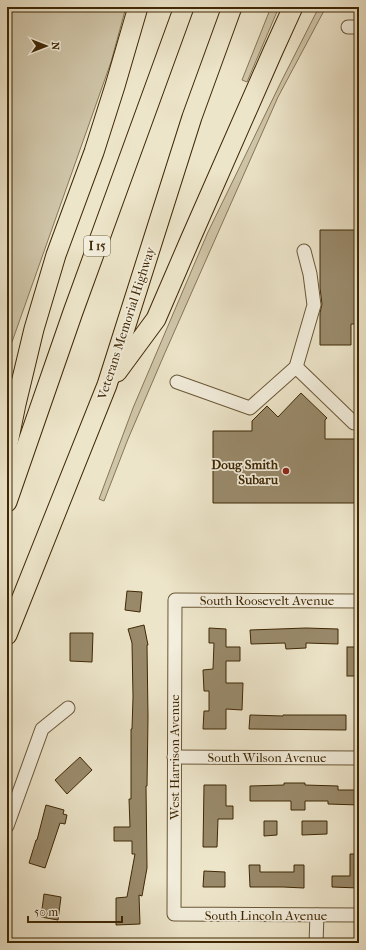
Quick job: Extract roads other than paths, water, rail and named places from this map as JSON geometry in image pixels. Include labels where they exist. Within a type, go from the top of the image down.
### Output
[{"type":"highway","points":[[10,494],[8,442],[34,329],[56,255],[94,152],[113,94],[138,7]]},
{"type":"highway","name":"I 15","points":[[10,494],[73,312],[184,7]]},
{"type":"highway","name":"Veterans Memorial Highway","points":[[7,635],[108,385],[192,117],[232,7]]},
{"type":"highway","points":[[108,385],[156,319],[293,7]]},
{"type":"street","points":[[177,382],[250,408],[296,367],[314,305],[310,274],[304,251]]},
{"type":"street","points":[[296,367],[354,423],[359,423]]},
{"type":"street","name":"South Roosevelt Avenue","points":[[175,600],[359,601]]},
{"type":"street","name":"West Harrison Avenue","points":[[174,914],[175,600]]},
{"type":"street","points":[[7,826],[42,729],[68,708]]},
{"type":"street","name":"South Wilson Avenue","points":[[174,757],[359,758]]},
{"type":"street","name":"South Lincoln Avenue","points":[[174,914],[359,915]]},
{"type":"street","points":[[316,943],[317,915]]},
{"type":"place","name":"Doug Smith Subaru","points":[[286,471]]}]
